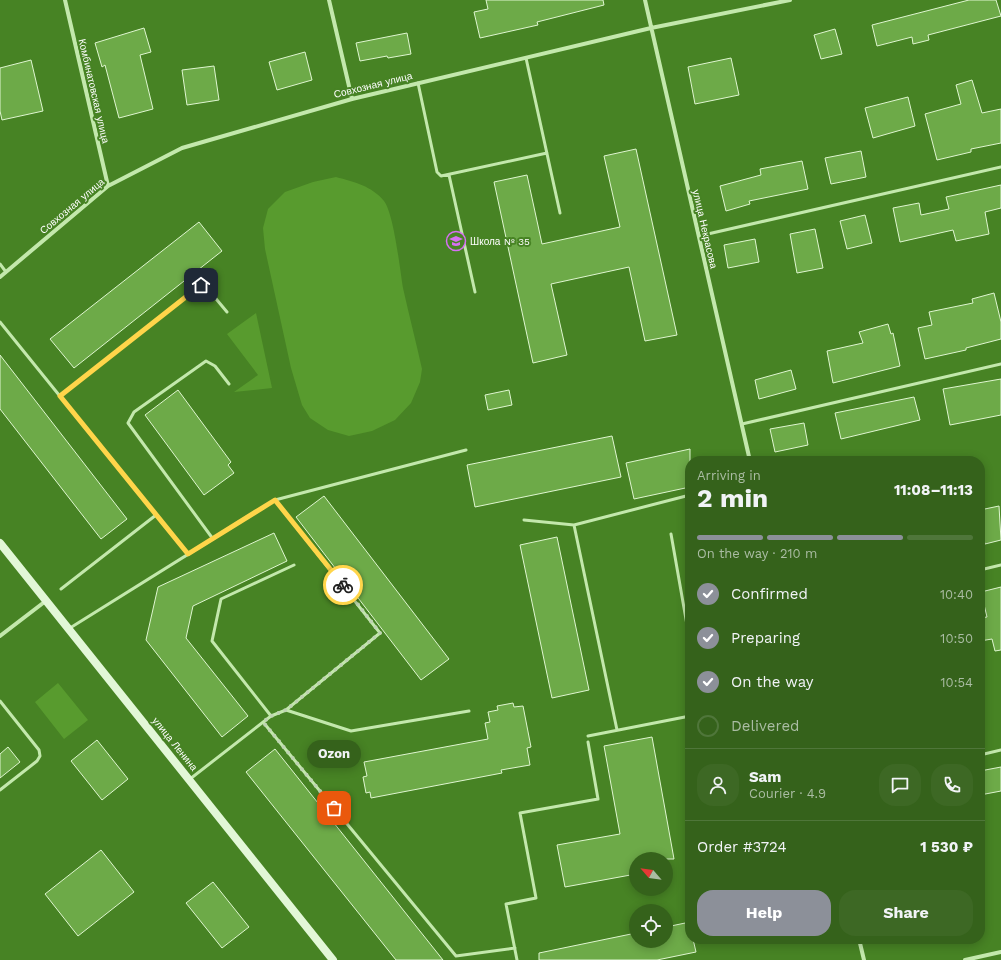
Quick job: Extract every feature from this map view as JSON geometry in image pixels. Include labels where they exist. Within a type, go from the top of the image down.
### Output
[{"type":"main road","name":"улица Ленина","points":[[0,543],[190,779],[333,960]]},
{"type":"street","name":"Комбинатовская улица","points":[[66,0],[108,186]]},
{"type":"street","points":[[329,0],[352,99]]},
{"type":"street","name":"улица Некрасова","points":[[644,0],[749,456]]},
{"type":"street","name":"Совхозная улица","points":[[0,277],[108,186],[182,148],[352,99],[651,28],[790,0]]},
{"type":"street","points":[[0,636],[47,600]]},
{"type":"street","points":[[860,944],[864,960]]},
{"type":"street","points":[[964,960],[1001,952]]},
{"type":"lane","points":[[526,58],[560,213]]},
{"type":"lane","points":[[418,83],[437,172],[441,176],[547,153]]},
{"type":"lane","points":[[699,236],[1001,167]]},
{"type":"lane","points":[[449,175],[475,292]]},
{"type":"lane","points":[[0,264],[6,272]]},
{"type":"lane","points":[[60,396],[201,285],[208,288],[226,312]]},
{"type":"lane","points":[[0,322],[188,554]]},
{"type":"lane","points":[[213,539],[128,423],[134,412],[206,361],[215,366],[228,384]]},
{"type":"lane","points":[[742,424],[1001,364]]},
{"type":"lane","points":[[69,628],[275,500],[466,450]]},
{"type":"lane","points":[[524,520],[574,525],[685,496]]},
{"type":"lane","points":[[190,779],[271,716],[286,710],[380,633],[275,500]]},
{"type":"lane","points":[[61,589],[156,515]]},
{"type":"lane","points":[[574,525],[617,730]]},
{"type":"lane","points":[[671,534],[685,614]]},
{"type":"lane","points":[[271,716],[212,641],[221,599],[294,565]]},
{"type":"lane","points":[[985,569],[1001,565]]},
{"type":"lane","points":[[0,701],[38,750],[40,756],[37,761],[0,790]]},
{"type":"lane","points":[[286,710],[352,731],[468,711]]},
{"type":"lane","points":[[588,736],[685,717]]},
{"type":"lane","points":[[263,722],[456,956],[515,948]]},
{"type":"lane","points":[[517,960],[506,904],[536,898],[520,813],[598,799],[588,742]]},
{"type":"lane","points":[[985,754],[1001,750]]},
{"type":"green space","points":[[336,177],[368,188],[384,201],[388,208],[394,229],[403,288],[422,369],[420,382],[411,403],[395,420],[372,431],[349,436],[328,430],[310,418],[302,405],[291,368],[265,249],[263,228],[268,209],[285,192],[313,182]]},
{"type":"green space","points":[[256,313],[272,388],[234,392],[258,375],[227,334]]},
{"type":"green space","points":[[58,683],[88,720],[64,739],[35,702]]},
{"type":"building","points":[[486,0],[603,0],[604,5],[537,22],[538,25],[480,38],[474,12],[488,9]]},
{"type":"building","points":[[969,0],[996,0],[1001,16],[928,35],[929,40],[913,44],[912,37],[877,46],[872,25]]},
{"type":"building","points":[[144,28],[151,52],[140,55],[153,109],[119,118],[105,65],[102,67],[95,43]]},
{"type":"building","points":[[835,29],[842,54],[821,59],[814,35]]},
{"type":"building","points":[[407,33],[411,54],[388,58],[387,56],[360,61],[356,43]]},
{"type":"building","points":[[305,52],[312,80],[277,90],[269,62]]},
{"type":"building","points":[[731,58],[739,95],[695,104],[688,67]]},
{"type":"building","points":[[31,60],[43,111],[2,120],[0,111],[0,68]]},
{"type":"building","points":[[214,66],[219,100],[187,105],[182,70]]},
{"type":"building","points":[[972,80],[982,113],[1001,109],[1001,143],[971,149],[971,152],[937,160],[925,114],[961,104],[956,85]]},
{"type":"building","points":[[908,97],[915,126],[873,138],[865,108]]},
{"type":"building","points":[[636,149],[677,335],[645,341],[629,267],[551,284],[567,355],[533,363],[494,182],[527,175],[542,244],[620,227],[604,156]]},
{"type":"building","points":[[861,151],[866,177],[831,184],[825,158]]},
{"type":"building","points":[[802,161],[808,189],[749,201],[750,204],[726,211],[720,186],[761,175],[760,169]]},
{"type":"building","points":[[1001,185],[1001,208],[985,212],[989,234],[956,241],[953,230],[900,242],[893,208],[919,203],[921,215],[949,209],[946,197]]},
{"type":"building","points":[[865,215],[872,243],[847,249],[840,221]]},
{"type":"building","points":[[199,222],[222,251],[74,368],[50,339]]},
{"type":"building","points":[[815,229],[823,268],[797,273],[790,234]]},
{"type":"building","points":[[755,239],[759,262],[728,268],[724,245]]},
{"type":"building","points":[[994,293],[1001,322],[1001,339],[966,348],[966,350],[925,359],[918,328],[932,325],[929,312],[973,303],[972,299]]},
{"type":"building","points":[[888,324],[891,334],[893,333],[900,366],[833,383],[827,351],[863,343],[859,332]]},
{"type":"building","points":[[0,355],[127,519],[101,539],[0,409]]},
{"type":"building","points":[[791,370],[796,389],[759,399],[755,380]]},
{"type":"building","points":[[1001,379],[1001,415],[950,425],[943,389]]},
{"type":"building","points":[[178,390],[231,462],[228,465],[234,473],[204,495],[145,415]]},
{"type":"building","points":[[509,390],[512,405],[488,410],[485,395]]},
{"type":"building","points":[[914,397],[920,420],[841,439],[835,413]]},
{"type":"building","points":[[804,423],[808,445],[775,452],[770,429]]},
{"type":"building","points":[[612,436],[621,477],[475,507],[467,465]]},
{"type":"building","points":[[690,449],[690,456],[685,456],[685,488],[634,499],[626,463]]},
{"type":"building","points":[[324,496],[449,659],[421,680],[296,517]]},
{"type":"building","points":[[999,506],[1001,540],[985,544],[985,509]]},
{"type":"building","points":[[274,533],[287,561],[193,606],[186,638],[248,716],[222,737],[146,640],[158,587]]},
{"type":"building","points":[[557,537],[589,690],[552,698],[520,545]]},
{"type":"building","points":[[1001,587],[1001,650],[995,651],[992,639],[985,640],[985,617],[987,617],[985,609],[985,591]]},
{"type":"building","points":[[513,703],[514,707],[523,706],[531,747],[527,748],[530,765],[501,770],[502,773],[371,798],[370,792],[366,793],[363,777],[367,776],[364,762],[488,739],[485,723],[490,722],[488,712],[498,710],[497,706]]},
{"type":"building","points":[[652,737],[673,852],[629,852],[629,875],[565,887],[557,845],[620,834],[604,746]]},
{"type":"building","points":[[97,740],[128,779],[102,800],[71,761]]},
{"type":"building","points":[[8,747],[20,762],[0,778],[0,754]]},
{"type":"building","points":[[275,749],[443,960],[396,960],[246,772]]},
{"type":"building","points":[[1001,767],[1001,791],[985,794],[985,770]]},
{"type":"building","points":[[101,850],[134,892],[78,936],[45,894]]},
{"type":"building","points":[[213,882],[249,927],[222,948],[186,903]]},
{"type":"building","points":[[685,923],[685,944],[694,944],[696,952],[657,960],[539,960],[539,953],[629,934],[629,948],[673,948],[673,926]]},
{"type":"way so far","points":[[334,808],[263,722],[271,716],[286,710],[380,633],[343,585]]},
{"type":"place","name":"Школа № 35","points":[[456,241]]},
{"type":"place","name":"Ozon","points":[[334,808]]},
{"type":"route","points":[[201,285],[60,396],[188,554],[275,500],[343,585]]}]
